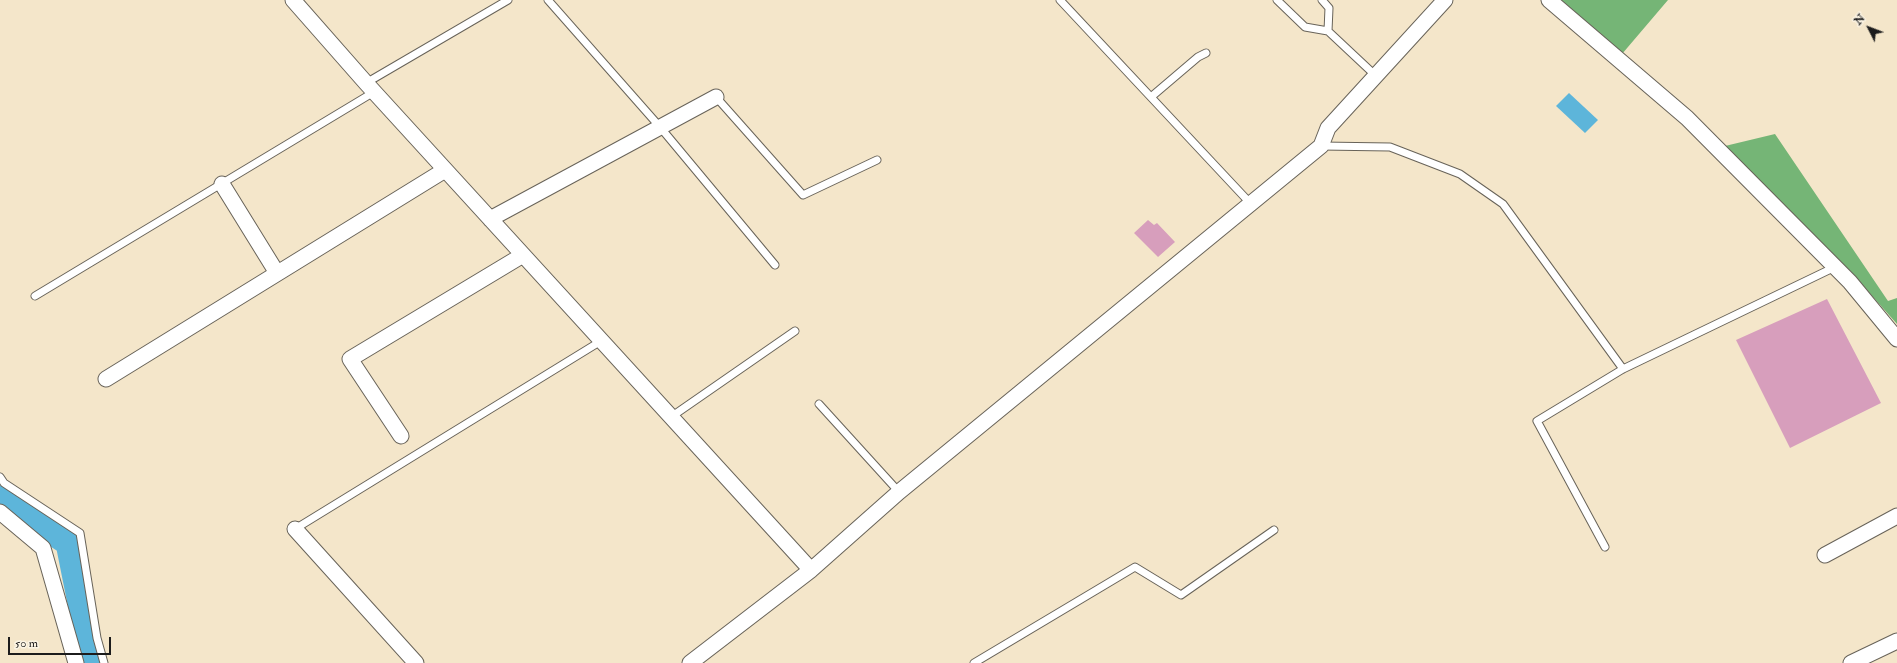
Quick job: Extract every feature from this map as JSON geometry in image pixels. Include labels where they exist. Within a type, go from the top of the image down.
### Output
[{"type":"street","points":[[293,0],[370,88],[811,570]]},
{"type":"street","points":[[690,663],[811,570],[899,492],[1321,146],[1328,128],[1446,0]]},
{"type":"street","points":[[1549,0],[1687,118],[1850,282],[1897,338]]},
{"type":"street","points":[[490,219],[716,97]]},
{"type":"street","points":[[106,380],[445,170]]},
{"type":"street","points":[[222,184],[277,274]]},
{"type":"street","points":[[401,436],[350,359],[523,255]]},
{"type":"street","points":[[0,512],[43,548],[76,663]]},
{"type":"street","points":[[1825,555],[1897,516]]},
{"type":"street","points":[[295,529],[416,663]]},
{"type":"street","points":[[1851,663],[1897,641]]},
{"type":"lane","points":[[34,296],[222,184],[508,0]]},
{"type":"lane","points":[[548,0],[660,127],[775,265]]},
{"type":"lane","points":[[1060,0],[1251,204]]},
{"type":"lane","points":[[1277,0],[1305,27],[1328,31],[1376,76]]},
{"type":"lane","points":[[1322,0],[1329,8],[1328,31]]},
{"type":"lane","points":[[1151,97],[1198,57],[1206,53]]},
{"type":"lane","points":[[716,97],[802,195],[877,160]]},
{"type":"lane","points":[[1321,146],[1390,147],[1460,174],[1503,204],[1623,370]]},
{"type":"lane","points":[[1605,547],[1537,421],[1623,370],[1835,267]]},
{"type":"lane","points":[[671,417],[795,331]]},
{"type":"lane","points":[[295,529],[601,341]]},
{"type":"lane","points":[[819,404],[899,492]]},
{"type":"lane","points":[[0,477],[4,483],[80,533],[97,638],[104,663]]},
{"type":"lane","points":[[974,663],[1135,567],[1181,595],[1274,530]]},
{"type":"green space","points":[[1557,0],[1668,0],[1622,54]]},
{"type":"green space","points":[[1775,134],[1888,301],[1897,298],[1897,324],[1849,270],[1725,146]]},
{"type":"water","points":[[1569,93],[1598,120],[1585,133],[1556,106]]},
{"type":"building","points":[[1148,220],[1154,225],[1157,223],[1175,242],[1158,257],[1134,233]]},
{"type":"building","points":[[1827,299],[1881,403],[1790,448],[1736,340]]},
{"type":"waterway","points":[[0,498],[68,543],[92,663]]}]
